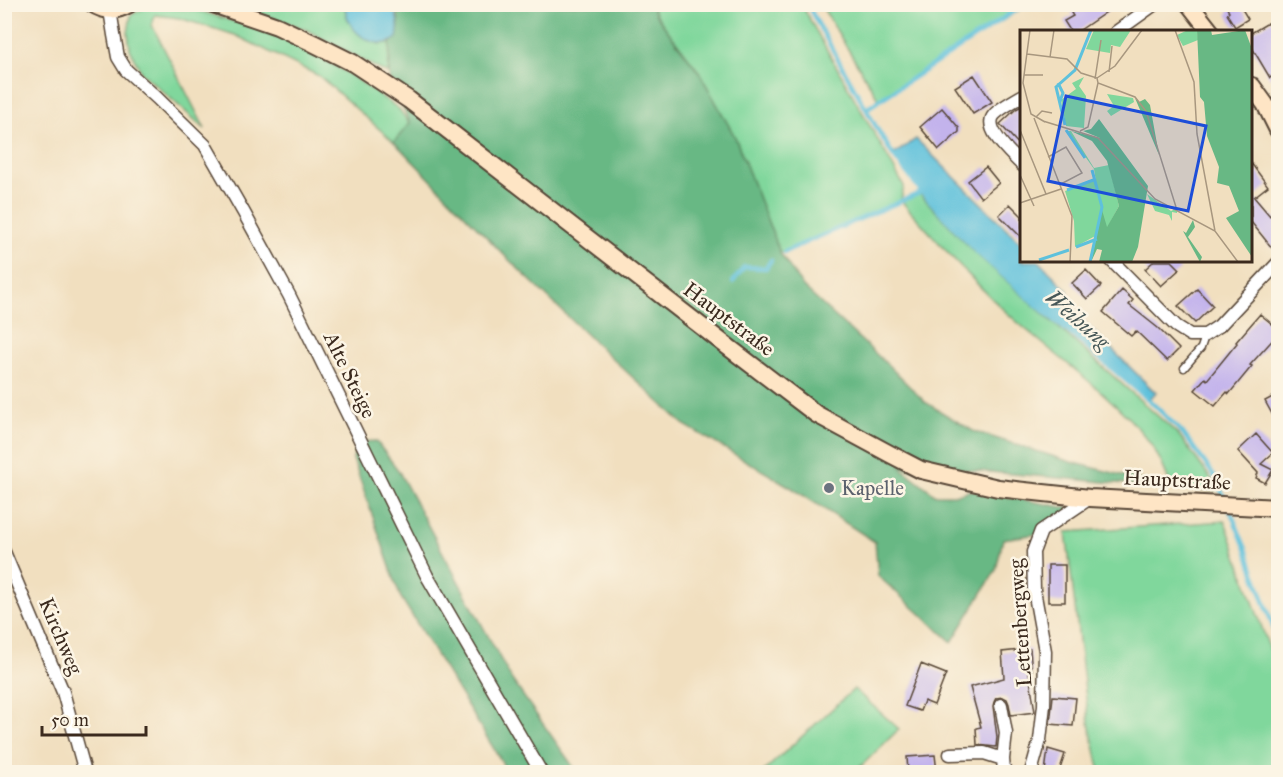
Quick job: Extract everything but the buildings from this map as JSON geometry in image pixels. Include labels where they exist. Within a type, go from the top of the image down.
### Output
[{"type":"main road","points":[[93,4],[104,10],[121,9],[129,4]]},
{"type":"main road","name":"Hauptstraße","points":[[213,4],[277,26],[353,63],[409,100],[816,414],[921,470],[990,487],[1090,498],[1278,508]]},
{"type":"main road","points":[[1189,4],[1209,30]]},
{"type":"main road","points":[[1253,89],[1265,104],[1278,130]]},
{"type":"street","points":[[1119,30],[1155,4]]},
{"type":"street","name":"Alte Steige","points":[[110,10],[118,57],[126,70],[205,145],[283,284],[427,576],[541,772]]},
{"type":"street","points":[[1020,97],[994,115],[991,124],[996,136],[1020,163]]},
{"type":"street","points":[[1113,262],[1176,326],[1190,334],[1205,335],[1219,326],[1278,263]]},
{"type":"street","name":"Lettenbergweg","points":[[1031,772],[1040,741],[1044,705],[1045,651],[1034,590],[1033,552],[1041,531],[1090,498]]},
{"type":"street","name":"Kirchweg","points":[[4,552],[63,692],[85,772]]},
{"type":"street","name":"Lettenbergweg","points":[[1001,705],[1006,733],[1004,772]]},
{"type":"street","points":[[950,754],[984,753],[1003,759]]},
{"type":"lane","points":[[1184,368],[1201,348],[1205,335]]},
{"type":"green space","points":[[821,4],[1027,5],[879,100]]},
{"type":"green space","points":[[149,5],[200,11],[268,32],[304,47],[352,76],[399,109],[410,124],[394,142],[319,76],[235,35],[179,18],[155,15],[152,25],[205,129],[141,72],[130,49],[128,33],[131,15]]},
{"type":"green space","points":[[235,5],[344,5],[348,19],[379,44],[390,43],[388,74],[305,29]]},
{"type":"green space","points":[[397,5],[651,5],[655,14],[699,72],[735,137],[780,253],[803,287],[925,402],[973,431],[1071,462],[1172,488],[955,469],[921,470],[900,467],[936,495],[954,495],[971,490],[1073,509],[1037,534],[1003,539],[996,570],[952,642],[878,576],[875,542],[792,488],[683,424],[505,256],[394,142],[410,123],[389,78],[390,43],[397,35],[399,26]]},
{"type":"green space","points":[[651,5],[803,5],[904,186],[901,200],[919,193],[974,252],[1179,435],[1211,479],[1216,491],[1172,488],[1155,451],[1133,423],[1101,392],[985,292],[901,201],[780,253],[735,137],[699,72],[655,14]]},
{"type":"green space","points":[[376,441],[398,470],[512,680],[577,772],[505,772],[502,762],[400,596],[353,459],[356,442]]},
{"type":"green space","points":[[1225,521],[1278,668],[1278,772],[1100,772],[1089,723],[1066,532]]},
{"type":"green space","points":[[854,689],[899,729],[855,772],[763,772]]},
{"type":"water","points":[[344,5],[391,5],[398,20],[397,38],[390,42],[376,43],[362,37],[352,26]]},
{"type":"water","points":[[916,139],[1020,242],[1020,262],[1040,262],[1068,291],[1068,306],[1156,393],[1148,399],[976,251],[922,192],[893,155]]},
{"type":"waterway","name":"Weihung","points":[[809,4],[879,132],[893,155],[922,192],[976,251],[1148,399],[1182,432],[1216,478],[1226,502]]},
{"type":"waterway","points":[[866,109],[1025,4]]},
{"type":"waterway","points":[[784,252],[922,192]]},
{"type":"waterway","points":[[733,282],[744,267],[766,268],[771,260]]},
{"type":"waterway","name":"Weihung","points":[[1230,510],[1278,641]]},
{"type":"place","name":"Kapelle","points":[[829,488]]}]
